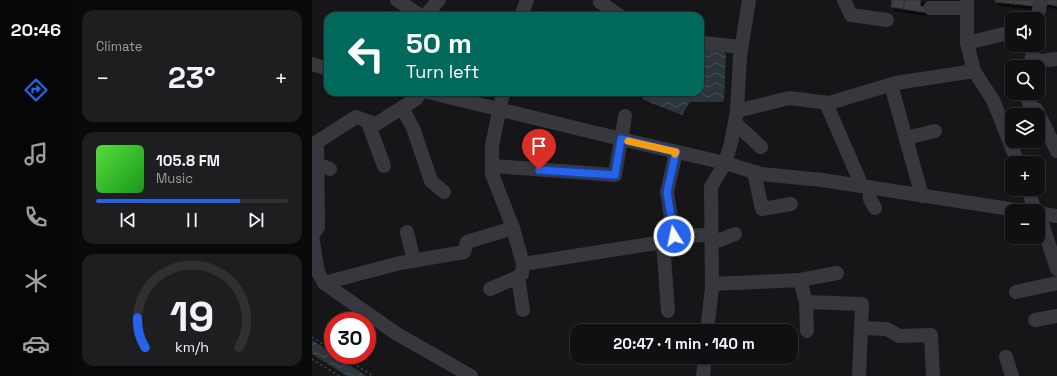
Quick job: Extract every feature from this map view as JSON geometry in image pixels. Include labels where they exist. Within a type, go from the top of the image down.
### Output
[{"type":"street","points":[[397,0],[415,12]]},
{"type":"street","points":[[428,12],[439,0]]},
{"type":"street","points":[[522,12],[527,0]]},
{"type":"street","points":[[708,324],[712,284],[711,187],[725,163],[736,117],[741,48],[749,0]]},
{"type":"street","points":[[844,0],[851,14],[887,20]]},
{"type":"street","points":[[1038,12],[1041,0]]},
{"type":"street","points":[[600,2],[614,12]]},
{"type":"street","points":[[930,8],[967,4],[967,43],[974,71],[993,100],[1015,156]]},
{"type":"street","points":[[967,43],[1005,34]]},
{"type":"street","points":[[704,43],[741,48]]},
{"type":"street","points":[[1045,61],[1057,59]]},
{"type":"street","points":[[736,117],[789,98],[826,103],[851,98],[891,85],[974,71]]},
{"type":"street","points":[[891,85],[922,196]]},
{"type":"street","points":[[418,96],[416,99],[376,124],[368,123],[356,117],[317,142],[318,227],[312,236],[318,272],[324,283],[397,334],[471,376]]},
{"type":"street","points":[[445,96],[725,163],[754,172],[1005,208]]},
{"type":"street","points":[[502,96],[492,146],[492,174],[513,228],[520,271],[523,310]]},
{"type":"street","points":[[1028,100],[1033,111],[1036,109],[1057,151]]},
{"type":"street","points":[[826,103],[875,208]]},
{"type":"street","points":[[402,108],[413,128],[431,181],[444,192]]},
{"type":"street","points":[[493,166],[615,175],[625,116]]},
{"type":"street","points":[[736,117],[761,147]]},
{"type":"street","points":[[368,123],[384,166]]},
{"type":"street","points":[[906,138],[936,131]]},
{"type":"street","points":[[668,311],[667,192],[676,152]]},
{"type":"street","points":[[317,164],[330,169]]},
{"type":"street","points":[[754,172],[762,209],[791,204]]},
{"type":"street","points":[[1045,215],[1057,216]]},
{"type":"street","points":[[324,283],[359,273],[464,252],[467,242],[513,228]]},
{"type":"street","points":[[407,232],[414,261]]},
{"type":"street","points":[[1045,232],[1057,269]]},
{"type":"street","points":[[490,288],[520,271],[668,239],[712,238],[720,240],[735,234]]},
{"type":"street","points":[[712,284],[800,280],[837,273]]},
{"type":"street","points":[[800,280],[806,302],[807,331]]},
{"type":"street","points":[[1016,292],[1057,283]]},
{"type":"street","points":[[806,302],[862,304],[859,376]]},
{"type":"street","points":[[1035,320],[1057,316]]},
{"type":"street","points":[[861,328],[887,329],[899,336],[931,336],[933,376]]},
{"type":"street","points":[[1006,357],[1012,376]]},
{"type":"street","points":[[703,376],[704,364]]},
{"type":"path","points":[[312,337],[324,345]]},
{"type":"path","points":[[312,359],[339,376]]},
{"type":"path","points":[[354,364],[373,376]]},
{"type":"water","points":[[704,50],[723,52],[726,54],[724,100],[722,102],[690,102],[682,115],[644,100],[642,96],[704,96]]},
{"type":"water","points":[[312,340],[324,348],[324,362],[312,354]]},
{"type":"water","points":[[328,364],[348,364],[366,376],[347,376]]},
{"type":"building","points":[[892,0],[905,0],[903,9],[891,7]]},
{"type":"building","points":[[905,0],[921,0],[920,6],[929,8],[928,13],[903,9]]},
{"type":"building","points":[[995,0],[1014,0],[1014,4],[995,2]]},
{"type":"building","points":[[1014,0],[1035,0],[1034,6],[1014,4]]},
{"type":"building","points":[[1043,0],[1057,0],[1057,6],[1042,3]]},
{"type":"slow traffic","points":[[628,141],[676,152],[675,154]]},
{"type":"route","points":[[539,170],[615,175],[621,139],[676,152],[670,173],[667,192],[674,236]]}]
